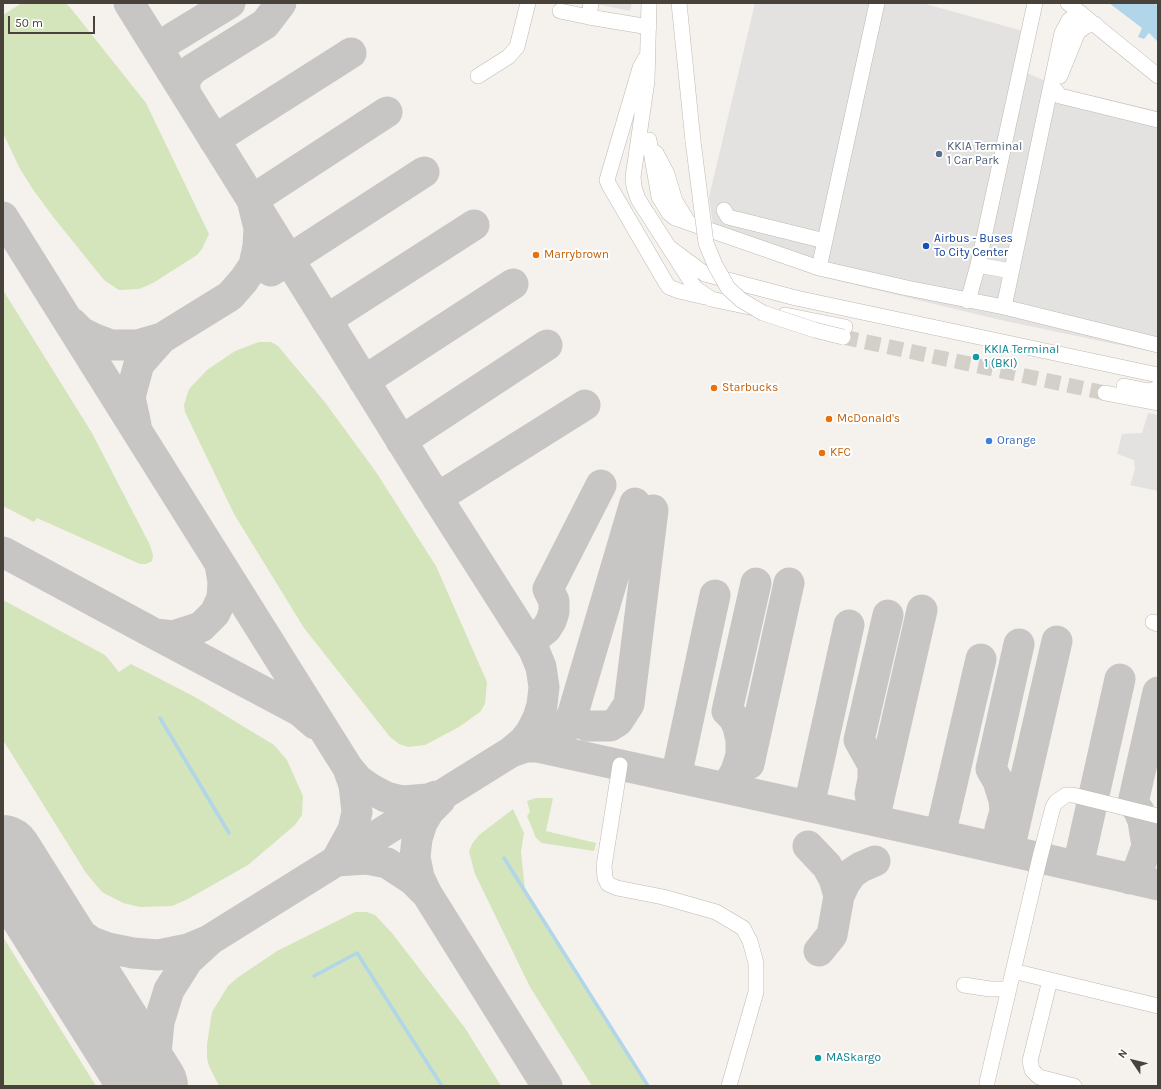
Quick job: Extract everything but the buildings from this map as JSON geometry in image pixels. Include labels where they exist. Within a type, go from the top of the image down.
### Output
[{"type":"street","points":[[478,76],[508,57],[517,48],[528,3]]},
{"type":"street","points":[[649,3],[648,55],[642,120],[632,177],[634,187],[638,199],[695,288],[712,299]]},
{"type":"street","points":[[648,55],[640,68],[608,180],[609,185],[669,287],[679,291],[712,299],[844,332],[815,330],[763,314],[741,300],[728,288],[715,265],[706,243],[693,141],[679,3]]},
{"type":"street","points":[[968,301],[978,265],[1035,3]]},
{"type":"street","points":[[1068,3],[1158,76]]},
{"type":"street","points":[[819,268],[877,5]]},
{"type":"street","points":[[560,11],[590,10],[649,27]]},
{"type":"street","points":[[1004,307],[1062,33],[1069,20],[1081,13]]},
{"type":"street","points":[[1052,86],[1063,72],[1078,32],[1086,26],[1095,24]]},
{"type":"street","points":[[1052,86],[1060,96],[1158,120]]},
{"type":"street","points":[[642,120],[667,174],[675,201],[688,222],[819,268],[968,301],[1004,307],[1157,340]]},
{"type":"street","points":[[724,210],[728,217],[825,241]]},
{"type":"street","points":[[670,248],[705,274],[796,298],[1158,375]]},
{"type":"street","points":[[978,265],[1012,271]]},
{"type":"street","points":[[1158,388],[1149,390],[1106,388],[1158,403]]},
{"type":"street","points":[[620,764],[604,866],[605,878],[608,884],[617,888],[663,897],[716,912],[743,928],[750,941],[756,963],[756,992],[729,1086]]},
{"type":"street","points":[[986,1082],[1040,857],[1053,807],[1056,802],[1066,795],[1073,795],[1158,816]]},
{"type":"street","points":[[1013,971],[1158,1006]]},
{"type":"street","points":[[1050,980],[1030,1061],[1032,1070],[1039,1077],[1074,1086]]},
{"type":"street","points":[[964,985],[990,989],[1009,989]]},
{"type":"green space","points":[[22,3],[65,3],[69,6],[146,103],[209,234],[202,249],[197,255],[153,283],[139,289],[119,290],[104,280],[34,191],[20,169],[3,133],[3,15]]},
{"type":"green space","points":[[3,290],[92,433],[150,545],[153,555],[152,561],[146,564],[140,564],[37,518],[34,522],[3,506]]},
{"type":"green space","points":[[259,342],[271,342],[278,346],[324,401],[376,472],[436,566],[487,682],[485,704],[480,712],[459,727],[425,745],[408,747],[399,744],[390,737],[304,628],[234,514],[185,412],[184,405],[189,389],[207,370],[235,351]]},
{"type":"green space","points":[[3,600],[105,655],[119,672],[131,664],[195,697],[274,745],[287,760],[303,796],[302,815],[295,825],[248,865],[188,899],[172,906],[140,907],[123,903],[102,892],[86,873],[3,740]]},
{"type":"green space","points":[[536,798],[553,798],[546,831],[596,843],[594,851],[542,843],[536,838],[527,816],[530,812],[527,801]]},
{"type":"green space","points":[[513,809],[524,833],[521,852],[525,890],[648,1086],[592,1086],[530,987],[475,874],[469,852],[472,844],[479,835]]},
{"type":"green space","points":[[355,912],[367,912],[375,915],[392,933],[465,1028],[501,1086],[219,1086],[209,1066],[207,1058],[207,1044],[212,1012],[228,986],[237,978],[277,951]]},
{"type":"green space","points":[[3,937],[96,1086],[3,1086]]},
{"type":"shaded area","points":[[591,3],[632,3],[630,11]]},
{"type":"shaded area","name":"KKIA Terminal 1 Car Park","points":[[755,3],[922,3],[1023,31],[1015,68],[1065,89],[1158,111],[1158,353],[1005,321],[814,275],[766,256],[715,239],[709,197]]},
{"type":"shaded area","points":[[1148,413],[1158,415],[1158,491],[1130,485],[1135,469],[1134,460],[1117,454],[1122,434],[1142,433]]},
{"type":"water","points":[[1109,3],[1155,3],[1158,6],[1158,42],[1149,33],[1144,39],[1138,37],[1142,28]]},
{"type":"waterway","points":[[160,718],[229,833]]},
{"type":"waterway","points":[[504,858],[648,1086]]},
{"type":"waterway","points":[[314,976],[357,953],[442,1086]]},
{"type":"taxiway","points":[[129,3],[252,200],[259,228],[258,246],[254,265],[244,280],[230,296],[162,338],[139,364],[130,397],[136,425]]},
{"type":"taxiway","points":[[158,47],[230,3]]},
{"type":"taxiway","points":[[185,92],[185,79],[193,69],[265,24],[281,3]]},
{"type":"taxiway","points":[[214,140],[351,53]]},
{"type":"taxiway","points":[[153,1086],[159,1022],[169,990],[188,960],[211,939],[511,752],[523,742],[531,732],[538,718],[542,705],[544,687],[541,667],[534,650],[422,474],[252,200],[387,112]]},
{"type":"taxiway","points":[[271,271],[424,172]]},
{"type":"taxiway","points":[[3,217],[348,768],[354,785],[357,812],[353,830],[336,861]]},
{"type":"taxiway","points":[[326,320],[474,225]]},
{"type":"taxiway","points":[[364,381],[513,284]]},
{"type":"taxiway","points":[[72,323],[81,332],[111,345],[138,345],[162,338]]},
{"type":"taxiway","points":[[401,441],[547,345]]},
{"type":"taxiway","points":[[437,498],[585,405]]},
{"type":"taxiway","points":[[527,639],[536,637],[546,629],[551,621],[554,612],[554,601],[548,589],[601,485]]},
{"type":"taxiway","points":[[538,747],[556,738],[564,730],[573,713],[635,503]]},
{"type":"taxiway","points":[[578,722],[588,726],[610,726],[618,721],[629,704],[653,510]]},
{"type":"taxiway","points":[[3,552],[155,634],[173,636],[201,627],[215,613],[222,598],[223,582],[220,564]]},
{"type":"taxiway","points":[[726,788],[736,771],[741,755],[741,740],[738,727],[734,718],[727,711],[756,583]]},
{"type":"taxiway","points":[[749,764],[789,583]]},
{"type":"taxiway","points":[[676,777],[715,595]]},
{"type":"taxiway","points":[[874,820],[922,610]]},
{"type":"taxiway","points":[[870,794],[873,779],[873,765],[859,740],[888,615]]},
{"type":"taxiway","points":[[809,806],[849,625]]},
{"type":"taxiway","points":[[155,634],[300,711],[315,724]]},
{"type":"taxiway","points":[[1009,850],[1057,641]]},
{"type":"taxiway","points":[[1000,829],[1005,811],[1004,800],[998,781],[991,769],[1019,644]]},
{"type":"taxiway","points":[[940,835],[981,659]]},
{"type":"taxiway","points":[[1078,866],[1120,679]]},
{"type":"taxiway","points":[[1130,879],[1139,868],[1147,846],[1143,821],[1139,811],[1133,803],[1158,692]]},
{"type":"taxiway","points":[[511,752],[526,747],[538,747],[940,835],[1158,885]]},
{"type":"taxiway","points":[[348,768],[358,780],[386,797],[402,801],[428,799],[436,796]]},
{"type":"taxiway","points":[[427,894],[419,877],[415,857],[417,839],[422,823],[429,811],[440,800]]},
{"type":"taxiway","points":[[808,846],[827,866],[834,879],[839,896],[832,935],[819,951]]},
{"type":"taxiway","points":[[336,861],[367,859],[387,863],[413,880],[427,894],[547,1086]]},
{"type":"taxiway","points":[[839,896],[852,873],[875,861]]},
{"type":"taxiway","points":[[40,914],[69,927],[92,942],[108,948],[133,953],[158,955],[188,949],[207,941]]},
{"type":"runway","points":[[3,854],[149,1086]]},
{"type":"tunnel","points":[[843,337],[1105,393]]},
{"type":"place","name":"KKIA Terminal 1 Car Park","points":[[939,154]]},
{"type":"place","name":"Airbus - Buses To City Center","points":[[926,246]]},
{"type":"place","name":"Marrybrown","points":[[536,255]]},
{"type":"place","name":"KKIA Terminal 1 (BKI)","points":[[976,357]]},
{"type":"place","name":"Starbucks","points":[[714,388]]},
{"type":"place","name":"McDonald's","points":[[829,419]]},
{"type":"place","name":"Orange","points":[[989,441]]},
{"type":"place","name":"KFC","points":[[822,453]]},
{"type":"place","name":"MASkargo","points":[[818,1058]]}]
